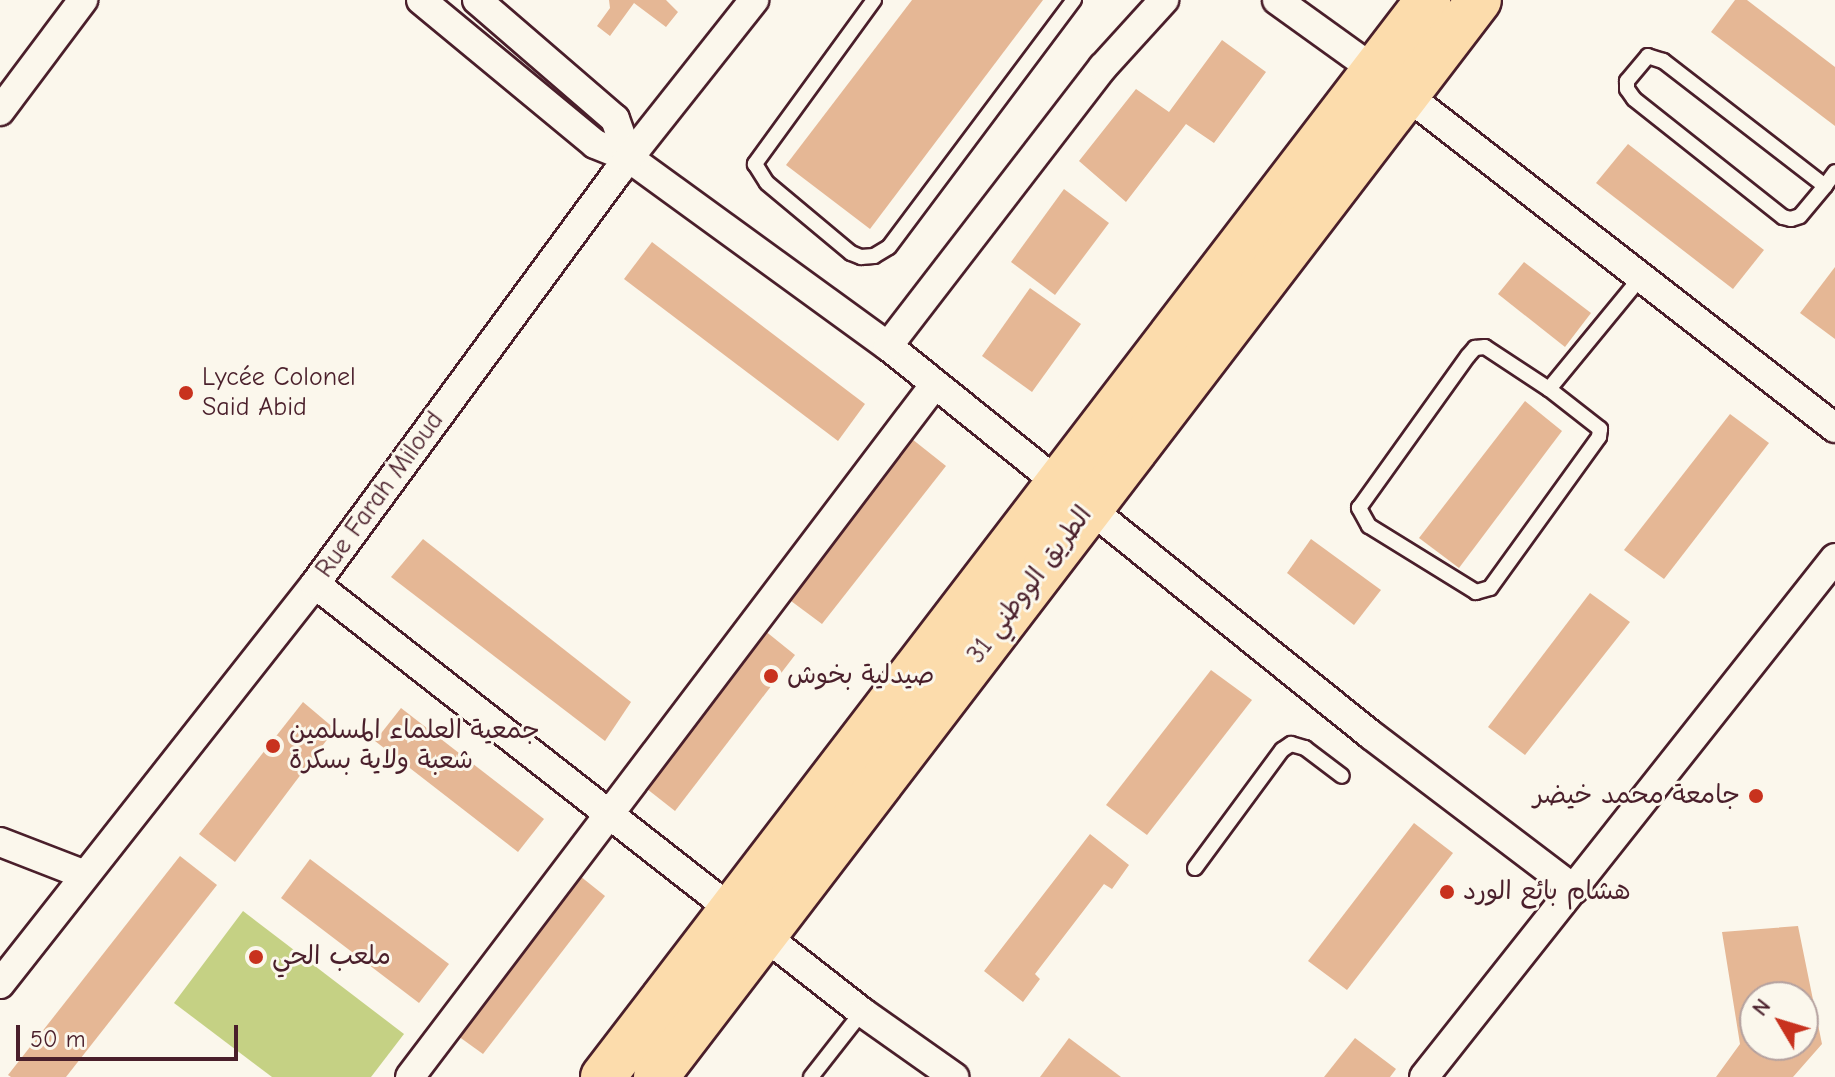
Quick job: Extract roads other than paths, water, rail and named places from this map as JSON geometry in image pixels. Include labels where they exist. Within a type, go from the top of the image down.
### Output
[{"type":"main road","points":[[1389,81],[1428,0]]},
{"type":"main road","points":[[603,1077],[748,923],[1389,81],[1479,0]]},
{"type":"main road","points":[[656,1077],[748,923]]},
{"type":"street","points":[[0,111],[83,0]]},
{"type":"street","points":[[421,0],[595,144],[629,158],[888,346],[1371,735],[1574,889]]},
{"type":"street","points":[[477,0],[615,119],[629,158]]},
{"type":"street","name":"Rue Farah Miloud","points":[[0,984],[315,584],[629,158],[754,0]]},
{"type":"street","points":[[888,346],[1103,67],[1164,0]]},
{"type":"street","points":[[1277,0],[1389,81],[1835,428]]},
{"type":"street","points":[[410,1077],[935,384]]},
{"type":"street","points":[[1424,1077],[1835,558]]},
{"type":"street","points":[[315,584],[862,1012],[954,1077]]},
{"type":"street","points":[[0,842],[85,875]]},
{"type":"lane","points":[[874,0],[755,164],[767,183],[851,253],[861,257],[874,256],[889,247],[1074,0]]},
{"type":"lane","points":[[1825,186],[1663,61],[1648,56],[1627,81],[1627,89],[1634,99],[1783,217],[1800,216],[1825,186],[1835,172]]},
{"type":"lane","points":[[1549,389],[1641,277]]},
{"type":"lane","points":[[1475,348],[1496,352],[1549,389],[1594,422],[1600,429],[1599,437],[1490,588],[1476,592],[1467,588],[1361,518],[1359,508],[1365,497],[1475,348]]},
{"type":"lane","points":[[1195,868],[1282,750],[1291,744],[1305,748],[1342,776]]},
{"type":"lane","points":[[811,1077],[862,1012]]},
{"type":"place","name":"Lycée Colonel Said Abid","points":[[186,393]]},
{"type":"place","name":"صيدلية بخوش","points":[[771,676]]},
{"type":"place","name":"جمعية العلماء المسلمين شعبة ولاية بسكرة","points":[[273,746]]},
{"type":"place","name":"جامعة محمد خيضر","points":[[1756,796]]},
{"type":"place","name":"هشام بائع الورد","points":[[1447,892]]},
{"type":"place","name":"ملعب الحي","points":[[256,957]]}]
